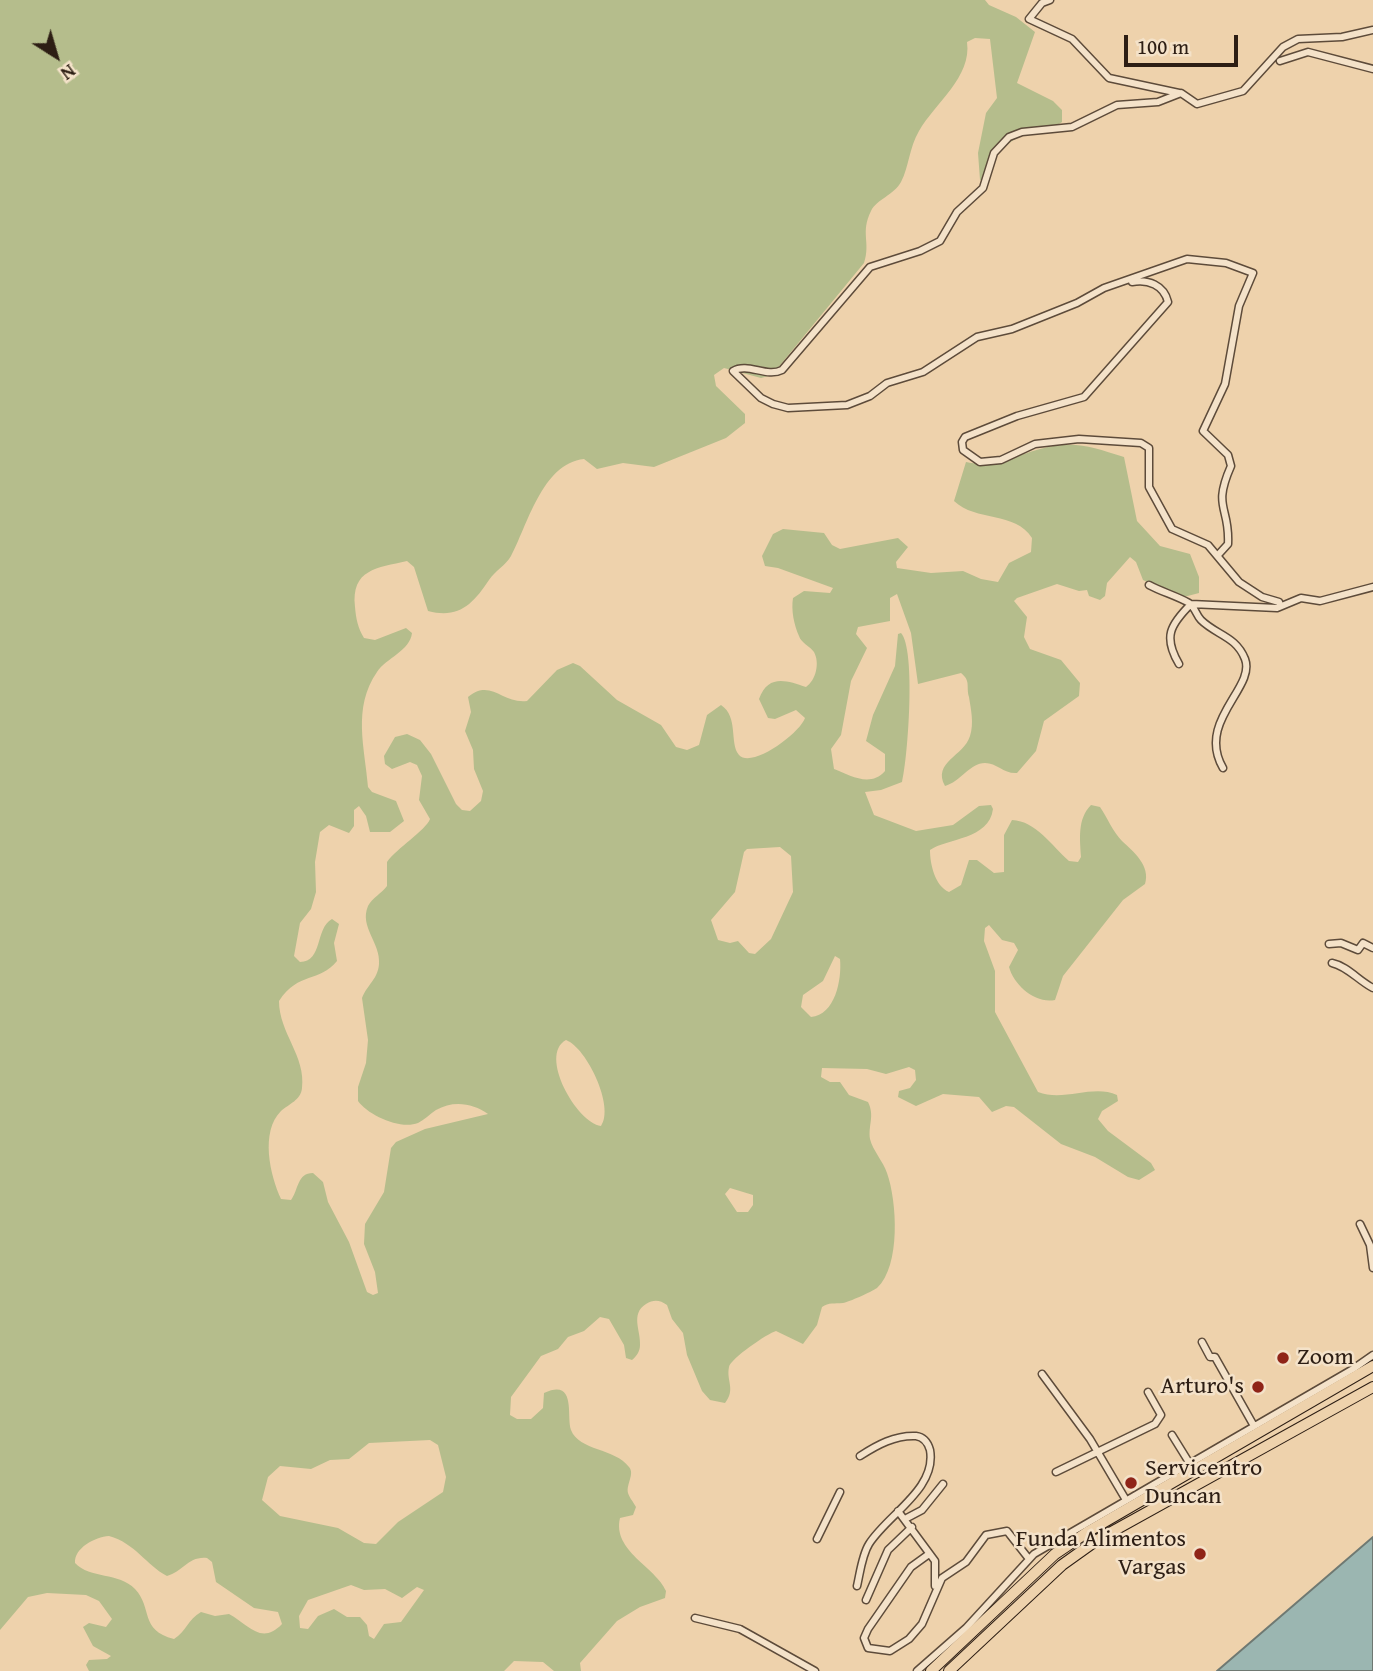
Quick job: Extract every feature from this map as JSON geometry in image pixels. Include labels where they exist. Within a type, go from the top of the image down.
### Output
[{"type":"main road","points":[[931,1671],[1055,1554],[1089,1531],[1373,1366]]},
{"type":"main road","points":[[949,1671],[1062,1565],[1097,1540],[1373,1387]]},
{"type":"street","points":[[1050,0],[1042,3],[1029,19],[1072,39],[1109,78],[1181,93],[1197,104],[1216,102],[1242,92],[1283,47],[1298,39],[1342,37],[1373,30]]},
{"type":"street","points":[[1280,61],[1308,52],[1371,67]]},
{"type":"street","points":[[1181,93],[1158,102],[1118,106],[1072,127],[1022,132],[1009,137],[994,153],[983,188],[957,212],[940,241],[920,251],[870,267],[782,370],[767,374],[742,367],[737,368],[734,374],[773,404],[788,408],[847,405],[870,396],[887,383],[923,373],[977,337],[1012,329],[1077,303],[1104,288],[1187,259],[1226,263],[1252,272],[1239,306],[1224,384],[1203,431],[1228,455],[1231,466],[1221,489],[1220,502],[1228,544],[1218,555]]},
{"type":"street","points":[[1104,288],[1138,281],[1153,283],[1163,289],[1168,302],[1084,397],[1017,416],[965,437],[962,442],[963,450],[979,462],[1000,460],[1035,444],[1079,439],[1141,443],[1149,447],[1149,486],[1172,529],[1208,545],[1239,582],[1262,597],[1279,602],[1280,606]]},
{"type":"street","points":[[1149,585],[1191,604],[1280,606],[1301,598],[1320,601],[1373,587]]},
{"type":"street","points":[[1180,664],[1169,644],[1169,631],[1191,604]]},
{"type":"street","points":[[1191,604],[1200,620],[1228,635],[1246,661],[1245,675],[1214,737],[1215,755],[1223,768]]},
{"type":"street","points":[[1329,944],[1341,943],[1358,950],[1363,943],[1373,948]]},
{"type":"street","points":[[1332,963],[1342,965],[1361,982],[1373,988]]},
{"type":"street","points":[[1360,1224],[1369,1234],[1373,1268]]},
{"type":"street","points":[[1202,1342],[1210,1357],[1215,1357],[1254,1426]]},
{"type":"street","points":[[917,1671],[966,1628],[1029,1559],[1373,1355]]},
{"type":"street","points":[[1042,1374],[1097,1451],[1126,1500]]},
{"type":"street","points":[[1056,1472],[1159,1420],[1159,1411],[1148,1392]]},
{"type":"street","points":[[1172,1435],[1190,1464]]},
{"type":"street","points":[[857,1586],[868,1546],[924,1481],[931,1457],[926,1442],[921,1437],[892,1439],[860,1456]]},
{"type":"street","points":[[905,1519],[930,1503],[943,1484]]},
{"type":"street","points":[[817,1539],[840,1492]]},
{"type":"street","points":[[898,1511],[934,1561],[943,1567],[955,1567]]},
{"type":"street","points":[[866,1600],[888,1550],[912,1527]]},
{"type":"street","points":[[929,1554],[911,1567],[868,1629],[864,1643],[875,1651],[890,1651],[900,1647],[922,1625],[942,1578],[966,1562],[986,1535],[997,1532],[1012,1534],[1029,1559]]},
{"type":"street","points":[[934,1561],[934,1598]]},
{"type":"street","points":[[695,1618],[740,1629],[814,1671]]},
{"type":"green space","points":[[0,0],[985,0],[989,5],[1016,17],[1035,32],[1017,83],[1053,101],[1062,110],[1062,122],[1017,138],[1004,148],[984,180],[980,180],[978,153],[986,113],[997,98],[990,39],[975,38],[967,42],[964,67],[919,131],[901,182],[871,211],[866,225],[864,263],[772,375],[761,378],[724,368],[714,375],[716,386],[745,414],[745,423],[726,438],[654,467],[623,463],[597,469],[584,459],[569,463],[557,472],[538,498],[509,559],[471,602],[457,611],[428,611],[414,567],[407,561],[368,572],[357,585],[355,607],[364,638],[375,640],[406,628],[412,633],[407,645],[377,672],[369,686],[362,714],[368,787],[372,792],[396,801],[404,821],[390,832],[370,832],[366,816],[359,806],[354,810],[354,826],[349,833],[329,825],[320,832],[315,862],[316,892],[311,909],[300,923],[294,956],[300,962],[312,957],[323,930],[332,919],[339,924],[334,943],[337,961],[323,972],[294,985],[279,1001],[283,1024],[300,1065],[302,1088],[297,1099],[281,1111],[275,1120],[271,1130],[269,1154],[273,1178],[281,1199],[291,1200],[301,1179],[308,1174],[313,1173],[323,1182],[328,1202],[349,1242],[367,1292],[373,1295],[378,1293],[375,1272],[364,1244],[365,1224],[384,1192],[391,1148],[396,1142],[425,1129],[488,1114],[469,1105],[449,1105],[411,1125],[385,1120],[358,1101],[358,1087],[366,1063],[368,1040],[362,998],[377,974],[379,964],[377,949],[366,921],[368,906],[387,886],[387,862],[430,819],[419,800],[422,776],[417,765],[410,762],[392,769],[385,764],[384,756],[395,737],[407,734],[420,740],[431,754],[456,804],[462,810],[470,811],[481,801],[483,791],[474,769],[473,750],[465,731],[471,712],[468,697],[483,690],[518,701],[527,701],[557,670],[573,663],[580,666],[617,700],[661,725],[676,747],[687,750],[699,745],[707,715],[721,705],[730,716],[734,744],[739,755],[745,758],[764,753],[785,740],[805,718],[796,710],[775,719],[768,718],[759,699],[763,691],[778,681],[806,687],[816,671],[814,652],[802,641],[796,627],[793,598],[804,591],[830,593],[833,588],[765,566],[762,556],[773,534],[783,529],[824,533],[832,545],[840,549],[898,538],[908,547],[896,562],[897,568],[931,573],[963,571],[981,579],[998,582],[1009,563],[1031,552],[1032,538],[1016,524],[973,512],[954,501],[966,462],[994,462],[1052,446],[1073,445],[1124,457],[1137,521],[1160,546],[1190,554],[1199,577],[1199,593],[1180,598],[1143,580],[1136,562],[1130,557],[1107,583],[1105,596],[1100,600],[1089,596],[1087,590],[1079,591],[1057,584],[1017,598],[1014,601],[1027,617],[1024,637],[1030,649],[1061,660],[1080,683],[1079,696],[1044,721],[1036,751],[1017,773],[985,763],[970,769],[945,786],[942,778],[946,765],[967,743],[970,736],[972,716],[967,681],[961,673],[918,684],[911,633],[897,594],[890,598],[890,621],[858,627],[856,634],[867,648],[851,681],[841,735],[831,749],[834,769],[860,779],[873,779],[885,771],[885,754],[866,741],[873,715],[895,666],[898,634],[901,633],[906,643],[909,681],[908,729],[902,782],[881,790],[865,792],[874,815],[916,831],[953,825],[979,806],[991,805],[993,809],[990,819],[984,827],[966,837],[930,850],[934,874],[944,889],[949,892],[961,885],[969,860],[977,860],[994,873],[1004,872],[1004,835],[1012,820],[1021,821],[1036,829],[1069,861],[1078,862],[1081,857],[1080,830],[1083,817],[1091,805],[1100,807],[1119,837],[1143,865],[1145,884],[1123,900],[1063,976],[1055,1000],[1033,996],[1015,980],[1009,967],[1018,950],[1014,943],[1002,940],[989,925],[985,928],[984,941],[995,971],[995,1012],[1038,1092],[1058,1095],[1098,1091],[1117,1095],[1118,1101],[1102,1111],[1098,1119],[1108,1131],[1151,1163],[1155,1170],[1139,1180],[1128,1177],[1095,1157],[1061,1144],[1014,1107],[1006,1106],[992,1112],[979,1097],[943,1094],[916,1106],[898,1097],[899,1091],[910,1088],[916,1080],[915,1070],[909,1067],[886,1074],[867,1069],[822,1068],[821,1077],[830,1082],[840,1082],[849,1095],[868,1102],[871,1112],[870,1139],[890,1185],[895,1216],[893,1249],[885,1278],[877,1288],[846,1302],[822,1307],[817,1325],[803,1344],[776,1331],[750,1347],[729,1367],[730,1393],[725,1403],[710,1400],[702,1391],[687,1355],[683,1333],[672,1319],[667,1305],[657,1301],[646,1304],[638,1313],[640,1347],[632,1360],[626,1358],[624,1345],[609,1319],[600,1317],[584,1331],[568,1337],[558,1349],[541,1356],[511,1397],[510,1415],[517,1419],[531,1419],[543,1408],[544,1393],[561,1390],[566,1394],[571,1430],[575,1437],[589,1446],[615,1456],[629,1467],[631,1473],[628,1493],[636,1507],[633,1515],[620,1518],[619,1530],[628,1549],[661,1582],[666,1591],[665,1598],[640,1607],[617,1621],[580,1663],[581,1671],[554,1671],[543,1662],[514,1661],[504,1671],[89,1671],[86,1665],[89,1660],[107,1659],[111,1656],[93,1646],[83,1627],[89,1623],[106,1627],[112,1619],[99,1601],[86,1595],[47,1593],[28,1597],[0,1630]],"holes":[[[780,847],[791,856],[793,892],[771,939],[755,954],[749,953],[738,941],[730,943],[718,940],[711,920],[735,892],[747,849]],[[835,956],[840,959],[838,986],[826,1010],[811,1017],[801,1007],[803,995],[823,981]],[[566,1040],[582,1054],[602,1093],[604,1117],[601,1126],[591,1122],[572,1101],[558,1073],[558,1048]],[[730,1188],[753,1195],[753,1205],[748,1212],[737,1212],[725,1194]],[[430,1440],[438,1445],[446,1477],[443,1492],[398,1522],[376,1544],[364,1543],[338,1528],[280,1516],[262,1500],[268,1477],[280,1466],[311,1469],[330,1460],[349,1459],[369,1443]],[[109,1536],[118,1539],[167,1576],[195,1559],[207,1558],[212,1562],[216,1582],[254,1608],[278,1612],[282,1624],[268,1633],[261,1633],[229,1614],[215,1616],[201,1612],[174,1639],[163,1635],[151,1624],[135,1589],[121,1580],[88,1571],[75,1563],[82,1548]],[[351,1585],[364,1590],[385,1589],[402,1598],[417,1587],[424,1590],[401,1622],[384,1624],[374,1639],[369,1636],[367,1625],[360,1617],[347,1617],[334,1609],[318,1616],[308,1629],[300,1628],[299,1616],[308,1600]]]},
{"type":"water","points":[[1373,1537],[1373,1671],[1217,1671]]},
{"type":"place","name":"Zoom","points":[[1283,1358]]},
{"type":"place","name":"Arturo's","points":[[1258,1387]]},
{"type":"place","name":"Servicentro Duncan","points":[[1131,1483]]},
{"type":"place","name":"Funda Alimentos Vargas","points":[[1200,1554]]}]
